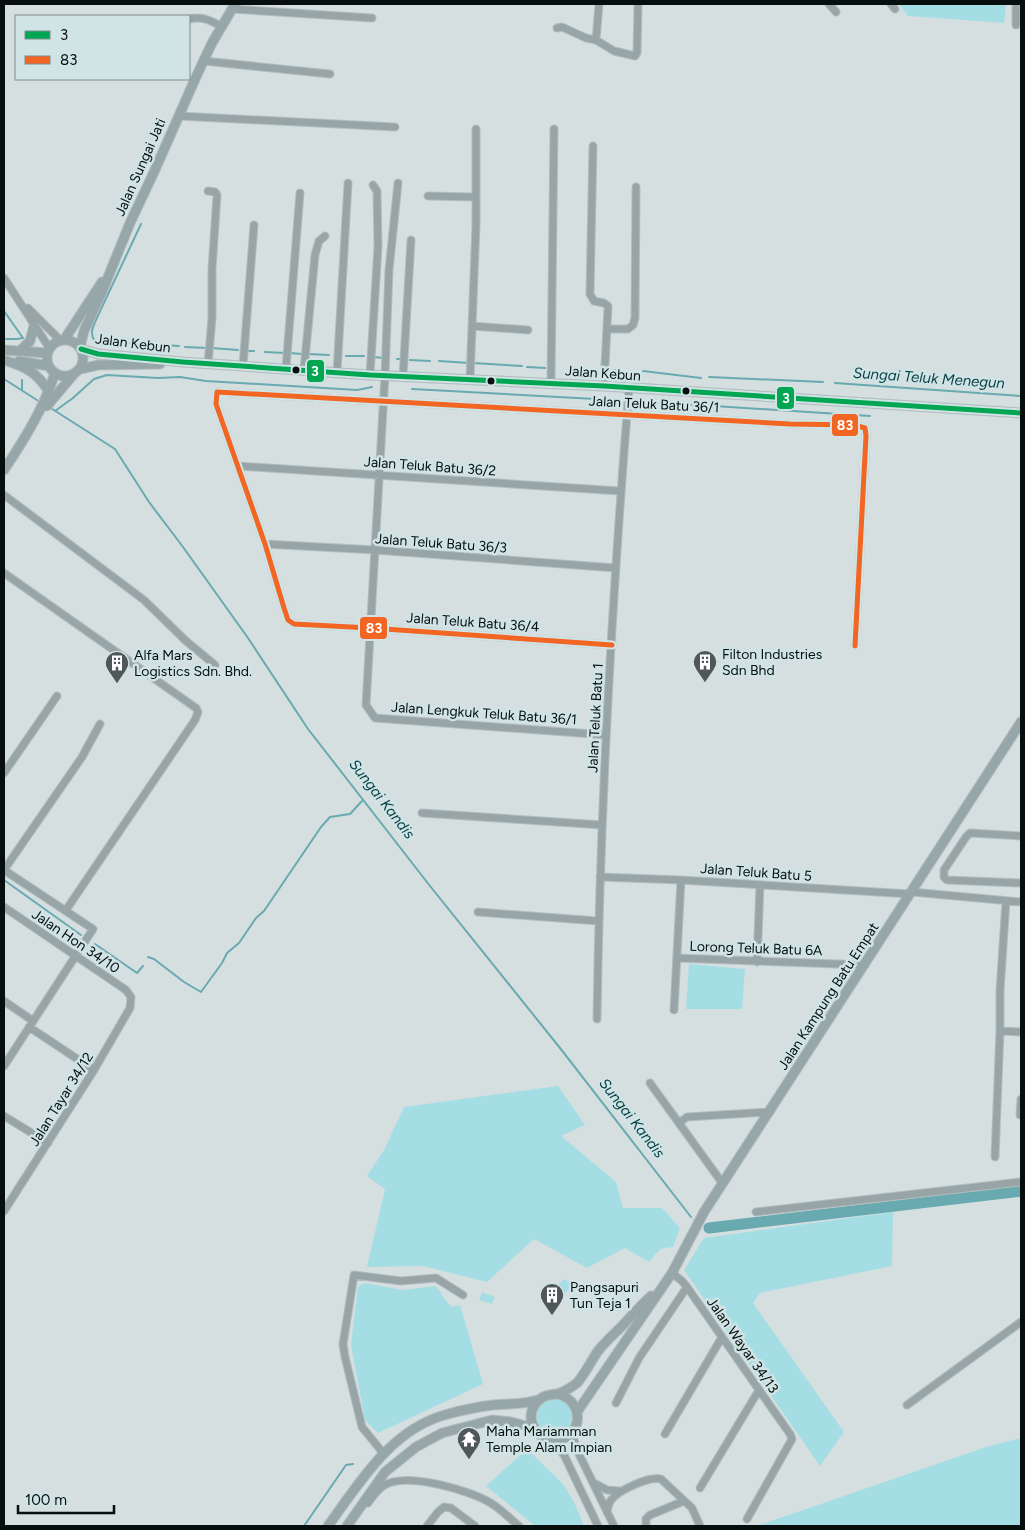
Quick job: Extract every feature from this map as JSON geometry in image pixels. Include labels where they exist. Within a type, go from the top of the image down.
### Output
[{"type":"main road","name":"Jalan Sungai Jati","points":[[80,348],[84,331],[178,116],[221,26],[234,6]]},
{"type":"main road","points":[[63,340],[112,267]]},
{"type":"main road","points":[[21,350],[30,341],[34,326]]},
{"type":"main road","points":[[31,426],[52,399],[77,372],[83,362],[84,355],[73,342],[63,340],[57,342],[49,351],[49,366]]},
{"type":"main road","name":"Jalan Kebun","points":[[80,348],[98,354],[208,364],[304,369],[370,375],[604,386],[1021,413]]},
{"type":"main road","points":[[4,350],[49,351]]},
{"type":"main road","points":[[4,359],[49,366],[55,373],[64,376],[77,372]]},
{"type":"main road","points":[[4,359],[32,371],[42,380],[49,392]]},
{"type":"main road","name":"Jalan Kebun","points":[[77,372],[98,365],[144,366],[183,362]]},
{"type":"main road","points":[[4,470],[49,392],[55,373]]},
{"type":"main road","name":"Jalan Kampung Batu Empat","points":[[577,1412],[672,1273],[704,1212],[1021,722]]},
{"type":"main road","name":"Jalan Kampung Batu Empat","points":[[558,1394],[576,1383],[599,1350],[663,1286]]},
{"type":"main road","points":[[328,1526],[384,1453],[402,1437],[446,1414],[494,1405],[522,1405],[544,1396],[558,1394],[571,1400],[577,1412],[576,1425],[572,1433],[560,1440],[551,1440],[539,1434],[534,1428],[532,1413],[538,1400]]},
{"type":"main road","points":[[348,1525],[385,1472],[416,1447],[442,1433],[492,1420],[511,1422],[534,1428]]},
{"type":"street","points":[[596,40],[599,4]]},
{"type":"street","points":[[829,4],[836,12]]},
{"type":"street","points":[[1016,4],[1016,25]]},
{"type":"street","points":[[234,6],[372,18]]},
{"type":"street","points":[[557,28],[562,27],[596,40],[614,51],[635,56],[637,53],[638,6]]},
{"type":"street","points":[[190,19],[206,18],[221,26]]},
{"type":"street","points":[[204,61],[330,74]]},
{"type":"street","points":[[178,116],[395,127]]},
{"type":"street","points":[[470,379],[476,197],[476,129]]},
{"type":"street","points":[[551,383],[554,129]]},
{"type":"street","points":[[593,146],[590,294],[594,300],[608,306],[604,386]]},
{"type":"street","points":[[337,372],[348,183]]},
{"type":"street","points":[[370,628],[390,260],[398,183]]},
{"type":"street","points":[[370,375],[378,247],[377,191],[373,184]]},
{"type":"street","points":[[608,329],[628,329],[633,325],[636,318],[636,187]]},
{"type":"street","points":[[208,191],[215,192],[217,195],[212,269],[212,318],[208,364]]},
{"type":"street","points":[[286,368],[300,193]]},
{"type":"street","points":[[428,196],[476,197]]},
{"type":"street","points":[[243,366],[254,225]]},
{"type":"street","points":[[304,369],[316,255],[319,241],[325,236]]},
{"type":"street","points":[[403,376],[411,240]]},
{"type":"street","points":[[4,278],[49,351]]},
{"type":"street","points":[[17,297],[48,329],[63,340]]},
{"type":"street","points":[[472,326],[528,330]]},
{"type":"street","name":"Jalan Teluk Batu 1","points":[[597,1019],[598,921],[606,735],[620,491],[630,389]]},
{"type":"street","name":"Jalan Teluk Batu 36/1","points":[[238,466],[216,404],[217,392],[790,424],[854,425],[865,428],[866,444],[855,646]]},
{"type":"street","points":[[238,466],[265,544]]},
{"type":"street","name":"Jalan Teluk Batu 36/2","points":[[238,466],[620,491]]},
{"type":"street","points":[[4,495],[144,600],[186,641],[215,665]]},
{"type":"street","name":"Jalan Teluk Batu 36/3","points":[[265,544],[375,550],[616,568]]},
{"type":"street","name":"Jalan Teluk Batu 36/4","points":[[265,544],[288,620],[294,624],[612,645]]},
{"type":"street","points":[[4,573],[196,708],[198,712],[195,720],[66,910]]},
{"type":"street","name":"Jalan Lengkuk Teluk Batu 36/1","points":[[370,628],[366,705],[375,718],[606,735]]},
{"type":"street","points":[[4,773],[57,696]]},
{"type":"street","points":[[4,1066],[93,928],[4,870],[82,757],[100,724]]},
{"type":"street","points":[[422,813],[602,825]]},
{"type":"street","points":[[1021,836],[970,834],[944,870],[944,877],[947,880],[1021,883]]},
{"type":"street","name":"Jalan Teluk Batu 5","points":[[600,877],[760,884],[1021,902]]},
{"type":"street","points":[[674,1010],[681,880]]},
{"type":"street","points":[[757,962],[760,884]]},
{"type":"street","points":[[996,1157],[1000,991],[1006,901]]},
{"type":"street","name":"Jalan Hon 34/10","points":[[4,907],[126,990],[131,997]]},
{"type":"street","points":[[478,912],[598,921]]},
{"type":"street","name":"Lorong Teluk Batu 6A","points":[[677,958],[865,965]]},
{"type":"street","name":"Jalan Tayar 34/12","points":[[4,1211],[94,1070],[130,1008],[131,997]]},
{"type":"street","points":[[4,1001],[31,1024],[94,1070]]},
{"type":"street","points":[[1000,1031],[1021,1032]]},
{"type":"street","points":[[650,1083],[723,1184]]},
{"type":"street","points":[[1020,1115],[1021,1099]]},
{"type":"street","points":[[679,1123],[688,1117],[770,1112]]},
{"type":"street","points":[[4,1116],[48,1143]]},
{"type":"street","points":[[756,1212],[1021,1182]]},
{"type":"street","name":"Jalan Wayar 34/13","points":[[672,1273],[686,1286],[792,1439],[791,1444],[747,1519]]},
{"type":"street","points":[[384,1453],[362,1427],[345,1357],[343,1344],[354,1275],[401,1281],[436,1278],[463,1295]]},
{"type":"street","points":[[616,1403],[638,1358],[686,1286]]},
{"type":"street","points":[[907,1405],[1021,1322]]},
{"type":"street","points":[[665,1434],[722,1337]]},
{"type":"street","points":[[700,1488],[759,1390]]},
{"type":"street","points":[[572,1433],[577,1450],[614,1526]]},
{"type":"street","points":[[551,1440],[564,1455],[598,1526]]},
{"type":"street","points":[[607,1512],[611,1500],[621,1491],[657,1478],[661,1479],[692,1508],[700,1526]]},
{"type":"street","points":[[348,1525],[383,1486],[392,1482],[410,1480],[460,1490],[489,1502],[519,1526]]},
{"type":"street","points":[[593,1483],[607,1490],[621,1491]]},
{"type":"street","points":[[646,1526],[646,1519],[650,1515],[684,1501]]},
{"type":"street","points":[[427,1526],[444,1507],[451,1508],[476,1526]]},
{"type":"shaded area","points":[[899,4],[1006,4],[1004,23],[908,16]]},
{"type":"shaded area","points":[[689,964],[745,969],[742,1009],[686,1009]]},
{"type":"shaded area","points":[[558,1086],[585,1125],[561,1136],[616,1182],[623,1208],[662,1208],[680,1228],[673,1247],[660,1249],[649,1262],[625,1248],[587,1268],[534,1239],[487,1282],[423,1266],[367,1267],[385,1189],[367,1176],[384,1150],[404,1107]]},
{"type":"shaded area","points":[[893,1212],[892,1266],[760,1293],[753,1303],[844,1432],[820,1466],[684,1270],[704,1238]]},
{"type":"shaded area","points":[[564,1279],[575,1286],[550,1303],[554,1289]]},
{"type":"shaded area","points":[[364,1283],[403,1290],[435,1286],[449,1304],[453,1307],[460,1305],[483,1384],[378,1433],[365,1420],[351,1345],[358,1287]]},
{"type":"shaded area","points":[[482,1292],[495,1297],[492,1304],[479,1300]]},
{"type":"shaded area","points":[[555,1398],[568,1404],[574,1417],[568,1430],[555,1436],[542,1430],[536,1417],[542,1404]]},
{"type":"shaded area","points":[[1021,1438],[1021,1526],[757,1526],[986,1447]]},
{"type":"shaded area","points":[[527,1449],[563,1484],[574,1502],[584,1526],[535,1526],[486,1486]]},
{"type":"waterway","points":[[141,224],[95,322],[92,336],[95,341],[179,346]]},
{"type":"waterway","points":[[4,311],[23,338],[4,339]]},
{"type":"waterway","name":"Sungai Teluk Menegun","points":[[185,347],[207,348]]},
{"type":"waterway","name":"Sungai Teluk Menegun","points":[[211,348],[238,350]]},
{"type":"waterway","name":"Sungai Teluk Menegun","points":[[248,351],[254,351]]},
{"type":"waterway","name":"Sungai Teluk Menegun","points":[[265,352],[285,353]]},
{"type":"waterway","name":"Sungai Teluk Menegun","points":[[290,353],[302,354]]},
{"type":"waterway","name":"Sungai Teluk Menegun","points":[[308,354],[329,355]]},
{"type":"waterway","name":"Sungai Teluk Menegun","points":[[346,356],[364,356]]},
{"type":"waterway","name":"Sungai Teluk Menegun","points":[[374,357],[383,358]]},
{"type":"waterway","name":"Sungai Teluk Menegun","points":[[410,360],[430,361]]},
{"type":"waterway","name":"Sungai Teluk Menegun","points":[[439,361],[469,363]]},
{"type":"waterway","name":"Sungai Teluk Menegun","points":[[473,363],[522,366]]},
{"type":"waterway","name":"Sungai Teluk Menegun","points":[[527,367],[545,368]]},
{"type":"waterway","name":"Sungai Teluk Menegun","points":[[607,370],[618,370]]},
{"type":"waterway","name":"Sungai Teluk Menegun","points":[[643,371],[701,378]]},
{"type":"waterway","points":[[55,411],[94,379],[107,375],[158,378],[180,377],[206,381],[357,390],[372,387]]},
{"type":"waterway","name":"Sungai Teluk Menegun","points":[[709,377],[823,382]]},
{"type":"waterway","name":"Sungai Kandis","points":[[4,379],[40,402]]},
{"type":"waterway","points":[[22,380],[22,390]]},
{"type":"waterway","name":"Sungai Teluk Menegun","points":[[835,383],[1021,396]]},
{"type":"waterway","points":[[412,389],[614,400]]},
{"type":"waterway","points":[[638,401],[870,416]]},
{"type":"waterway","name":"Sungai Kandis","points":[[49,407],[115,449],[149,502],[248,638],[308,729],[691,1217]]},
{"type":"waterway","points":[[148,957],[154,959],[184,982],[201,992],[227,953],[239,943],[256,918],[264,911],[321,827],[330,817],[350,814],[362,801]]},
{"type":"waterway","points":[[4,880],[81,935]]},
{"type":"waterway","points":[[95,944],[137,973],[143,966]]},
{"type":"waterway","name":"Sungai Kandis","points":[[709,1228],[1021,1191]]},
{"type":"waterway","points":[[304,1526],[346,1465],[353,1464]]},
{"type":"transit line","name":"3","points":[[81,349],[98,354],[183,362],[370,375],[604,386],[1021,413]]},
{"type":"transit line","name":"83","points":[[612,645],[294,624],[288,620],[265,544],[216,404],[217,392],[790,424],[854,425],[865,428],[855,646]]},
{"type":"place","name":"Filton Industries Sdn Bhd","points":[[705,683]]},
{"type":"place","name":"Alfa Mars Logistics Sdn. Bhd.","points":[[117,684]]},
{"type":"place","name":"Pangsapuri Tun Teja 1","points":[[552,1316]]},
{"type":"place","name":"Maha Mariamman Temple Alam Impian","points":[[469,1460]]}]
